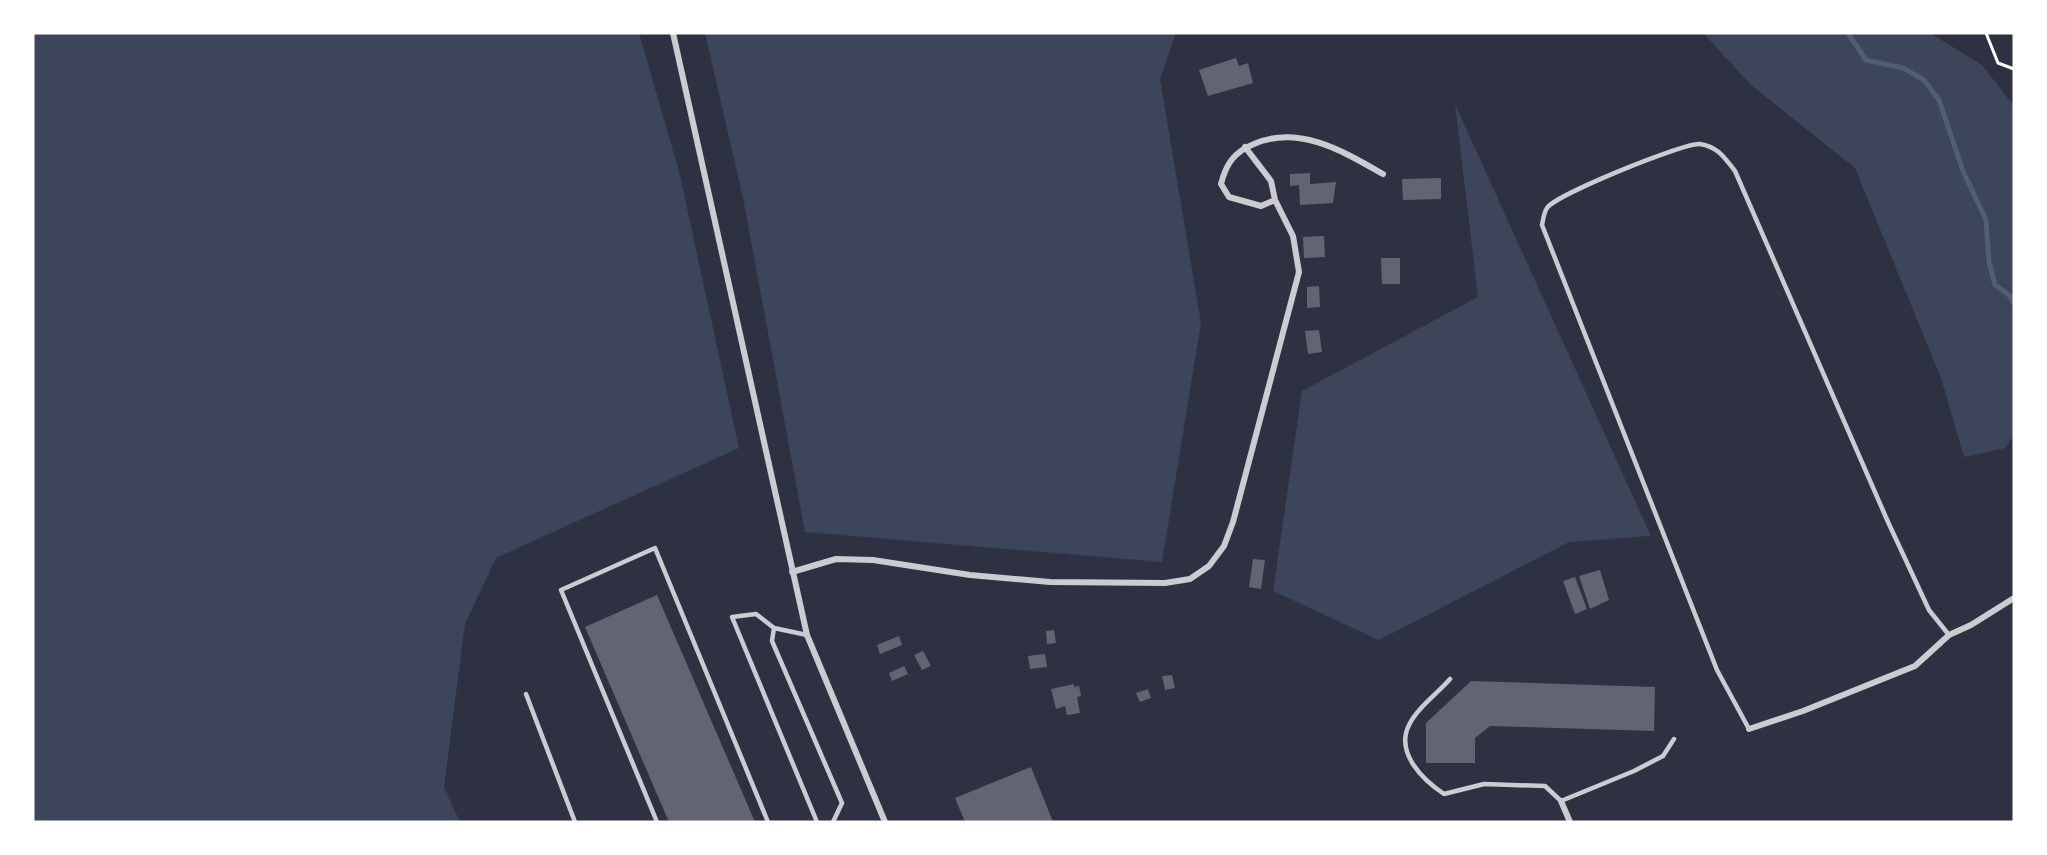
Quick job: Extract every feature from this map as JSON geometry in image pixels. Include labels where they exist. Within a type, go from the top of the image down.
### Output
[{"type":"street","points":[[673,33],[807,635],[885,822]]},
{"type":"street","points":[[1275,200],[1261,206],[1245,203],[1229,197],[1221,184],[1224,171],[1233,155],[1268,137],[1302,137],[1340,150],[1383,174]]},
{"type":"street","points":[[792,572],[836,559],[873,560],[970,575],[1050,582],[1165,583],[1190,579],[1209,566],[1224,546],[1233,522],[1299,272],[1293,236],[1275,200],[1271,181],[1245,147]]},
{"type":"street","points":[[1749,729],[1803,711],[1915,666],[1949,635],[1971,625],[2014,598]]},
{"type":"street","points":[[1561,801],[1570,822]]},
{"type":"lane","points":[[1749,729],[1717,670],[1542,225],[1547,207],[1564,196],[1638,164],[1697,144],[1717,148],[1735,171],[1924,600],[1949,635]]},
{"type":"lane","points":[[657,822],[561,590],[655,548],[768,822]]},
{"type":"lane","points":[[807,635],[774,628],[756,614],[732,617],[817,822]]},
{"type":"lane","points":[[774,628],[772,641],[842,803],[833,822]]},
{"type":"lane","points":[[1450,679],[1409,723],[1404,739],[1414,769],[1427,783],[1444,794],[1484,784],[1545,786],[1561,801],[1634,771],[1663,756],[1674,739]]},
{"type":"lane","points":[[526,694],[575,822]]},
{"type":"path","points":[[1986,33],[1998,63],[2014,69]]},
{"type":"shaded area","points":[[33,33],[639,33],[679,171],[739,448],[496,558],[465,624],[444,787],[460,822],[33,822]]},
{"type":"shaded area","points":[[705,33],[1176,33],[1160,79],[1201,323],[1162,562],[805,532],[743,198]]},
{"type":"shaded area","points":[[1703,33],[1930,33],[1982,65],[2014,106],[2014,435],[2005,448],[1964,457],[1941,378],[1855,168],[1751,85]]},
{"type":"shaded area","points":[[1455,104],[1651,536],[1569,542],[1379,640],[1273,591],[1302,391],[1478,297]]},
{"type":"building","points":[[1236,58],[1239,66],[1248,63],[1253,83],[1208,96],[1199,70]]},
{"type":"building","points":[[1310,173],[1310,184],[1336,182],[1333,203],[1300,205],[1299,185],[1290,186],[1290,174]]},
{"type":"building","points":[[1441,178],[1441,199],[1403,200],[1402,179]]},
{"type":"building","points":[[1324,236],[1325,257],[1304,258],[1303,237]]},
{"type":"building","points":[[1381,258],[1400,258],[1400,284],[1382,284]]},
{"type":"building","points":[[1319,286],[1320,307],[1307,308],[1307,287]]},
{"type":"building","points":[[1319,330],[1322,352],[1308,354],[1305,331]]},
{"type":"building","points":[[1253,559],[1265,560],[1261,589],[1249,587]]},
{"type":"building","points":[[1600,570],[1609,600],[1590,609],[1579,576]]},
{"type":"building","points":[[1575,577],[1587,609],[1575,614],[1563,581]]},
{"type":"building","points":[[657,595],[755,822],[669,822],[585,627]]},
{"type":"building","points":[[1054,630],[1056,643],[1047,644],[1046,631]]},
{"type":"building","points":[[899,636],[902,645],[880,654],[877,645]]},
{"type":"building","points":[[923,651],[931,666],[922,670],[914,655]]},
{"type":"building","points":[[1045,654],[1047,667],[1030,669],[1028,656]]},
{"type":"building","points":[[904,666],[908,674],[892,681],[889,673]]},
{"type":"building","points":[[1172,675],[1175,688],[1165,690],[1162,676]]},
{"type":"building","points":[[1471,681],[1655,687],[1654,731],[1490,726],[1475,738],[1475,763],[1426,763],[1426,723]]},
{"type":"building","points":[[1074,684],[1074,687],[1079,686],[1081,696],[1077,697],[1080,713],[1067,715],[1065,706],[1056,709],[1051,689]]},
{"type":"building","points":[[1148,689],[1151,698],[1140,702],[1136,693]]},
{"type":"building","points":[[1031,767],[1053,822],[965,822],[955,798]]},
{"type":"waterway","points":[[1848,33],[1866,60],[1903,68],[1924,80],[1939,100],[1963,171],[1986,220],[1989,262],[1995,285],[2009,295],[2014,304]]}]
